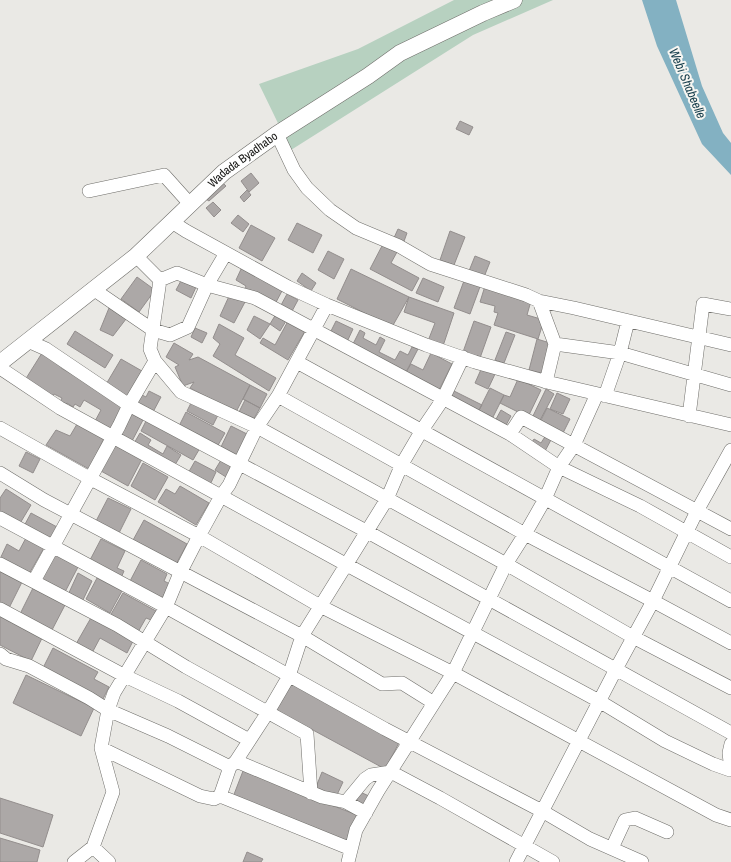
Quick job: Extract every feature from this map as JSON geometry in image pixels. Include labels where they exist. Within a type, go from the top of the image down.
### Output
[{"type":"main road","name":"Wadada Byadhabo","points":[[0,363],[136,256],[224,172],[277,134],[368,76],[400,53],[483,13],[514,0]]},
{"type":"street","points":[[277,134],[294,170],[306,188],[330,210],[356,228],[399,246],[430,264],[526,295],[539,301],[731,345]]},
{"type":"street","points":[[89,192],[164,175],[190,204]]},
{"type":"street","points":[[172,222],[288,287],[326,305],[426,345],[546,382],[731,425]]},
{"type":"street","points":[[93,289],[153,330],[170,335],[188,327],[208,285],[226,253]]},
{"type":"street","points":[[136,256],[160,280]]},
{"type":"street","points":[[160,280],[177,273],[208,285],[255,298],[510,434],[559,467],[640,506],[731,557]]},
{"type":"street","points":[[160,280],[150,349],[155,361],[180,392],[257,427],[506,564],[633,637],[731,688]]},
{"type":"street","points":[[539,301],[556,344],[546,382]]},
{"type":"street","points":[[689,416],[695,375],[702,304],[731,309]]},
{"type":"street","points":[[74,862],[93,847],[113,792],[101,748],[108,710],[114,693],[166,607],[180,573],[199,536],[228,486],[257,427],[278,396],[297,362],[326,305]]},
{"type":"street","points":[[348,862],[356,830],[378,791],[453,673],[506,564],[545,499],[559,467],[574,445],[601,395],[620,353],[628,321]]},
{"type":"street","points":[[28,341],[46,349],[129,405],[366,531],[731,733]]},
{"type":"street","points":[[556,344],[620,353],[731,385]]},
{"type":"street","points":[[101,748],[200,796],[214,800],[220,796],[233,764],[268,712],[289,676],[302,636],[387,499],[402,464],[422,430],[443,399],[463,357]]},
{"type":"street","points":[[34,581],[91,479],[129,405],[155,361]]},
{"type":"street","points":[[297,362],[731,601]]},
{"type":"street","points":[[0,368],[60,408],[599,701],[665,741],[713,764],[731,770],[730,750]]},
{"type":"street","points":[[278,396],[525,534],[731,643]]},
{"type":"street","points":[[510,434],[522,417],[731,529]]},
{"type":"street","points":[[0,428],[91,479],[199,536],[320,606],[453,673],[716,815],[731,820]]},
{"type":"street","points":[[516,862],[599,701],[653,601],[697,511],[731,450]]},
{"type":"street","points":[[0,473],[44,500],[302,636],[382,684],[402,683],[434,703]]},
{"type":"street","points":[[0,518],[166,607],[410,742],[542,811],[590,839],[642,862]]},
{"type":"street","points":[[0,564],[117,625],[186,667],[307,734],[311,793]]},
{"type":"street","points":[[0,609],[249,740]]},
{"type":"street","points":[[0,654],[6,658],[29,666],[89,698],[108,710],[168,736],[233,764],[322,797],[346,802],[366,812]]},
{"type":"street","points":[[346,802],[365,779],[371,775],[391,772],[553,862]]},
{"type":"street","points":[[220,796],[351,848]]},
{"type":"street","points":[[612,848],[625,820],[635,818],[667,832]]},
{"type":"street","points":[[93,847],[109,862]]},
{"type":"green space","points":[[454,0],[553,0],[473,35],[291,150],[259,84],[358,49]]},
{"type":"water","name":"Webi Shabeelle","points":[[642,0],[676,0],[702,86],[723,133],[731,143],[731,175],[702,144],[657,46]]},
{"type":"building","points":[[460,121],[473,127],[469,135],[456,129]]},
{"type":"building","points":[[251,173],[259,183],[249,192],[241,181]]},
{"type":"building","points":[[222,182],[226,186],[209,201],[204,198]]},
{"type":"building","points":[[247,190],[251,195],[244,202],[240,197]]},
{"type":"building","points":[[213,202],[221,210],[214,217],[206,208]]},
{"type":"building","points":[[238,215],[249,224],[243,232],[231,223]]},
{"type":"building","points":[[297,223],[322,235],[313,253],[288,240]]},
{"type":"building","points":[[251,225],[275,238],[262,261],[239,248]]},
{"type":"building","points":[[398,229],[407,233],[403,244],[393,240]]},
{"type":"building","points":[[450,231],[465,237],[454,265],[440,260]]},
{"type":"building","points":[[383,244],[397,252],[391,263],[419,278],[412,291],[370,269]]},
{"type":"building","points":[[328,251],[344,259],[334,279],[318,270]]},
{"type":"building","points":[[475,256],[490,262],[484,277],[469,271]]},
{"type":"building","points":[[242,267],[283,289],[274,306],[244,290],[246,286],[236,280]]},
{"type":"building","points":[[351,269],[409,297],[392,327],[337,299]]},
{"type":"building","points":[[302,273],[316,283],[311,291],[297,281]]},
{"type":"building","points":[[137,277],[155,290],[139,312],[121,299]]},
{"type":"building","points":[[183,277],[197,285],[191,298],[176,290]]},
{"type":"building","points":[[423,278],[444,287],[438,302],[416,293]]},
{"type":"building","points":[[465,278],[481,284],[470,314],[454,308]]},
{"type":"building","points":[[485,286],[531,301],[527,315],[544,320],[538,339],[494,325],[498,313],[494,312],[495,306],[480,302]]},
{"type":"building","points":[[230,294],[245,302],[234,323],[220,316]]},
{"type":"building","points":[[287,294],[298,300],[291,313],[280,307]]},
{"type":"building","points":[[409,297],[454,313],[443,346],[428,341],[435,323],[404,312]]},
{"type":"building","points":[[109,308],[126,319],[113,336],[100,330]]},
{"type":"building","points":[[276,314],[286,321],[280,331],[270,324]]},
{"type":"building","points":[[254,316],[270,324],[260,339],[247,330]]},
{"type":"building","points":[[288,321],[305,331],[288,360],[260,343],[263,338],[275,345]]},
{"type":"building","points":[[336,321],[353,329],[346,344],[330,333]]},
{"type":"building","points":[[474,321],[491,327],[480,358],[463,352]]},
{"type":"building","points":[[219,324],[244,338],[235,355],[276,378],[269,391],[213,356],[220,344],[213,338]]},
{"type":"building","points":[[195,328],[207,333],[202,343],[191,337]]},
{"type":"building","points":[[360,330],[365,333],[363,338],[376,345],[380,337],[385,340],[379,352],[395,360],[400,351],[408,355],[412,347],[418,349],[405,374],[352,346]]},
{"type":"building","points":[[75,331],[113,355],[105,368],[67,344]]},
{"type":"building","points":[[506,332],[515,335],[504,363],[495,360]]},
{"type":"building","points":[[537,339],[550,343],[542,373],[529,370]]},
{"type":"building","points":[[174,343],[193,354],[189,360],[198,357],[250,385],[236,412],[190,388],[194,382],[183,386],[175,367],[179,365],[166,357]]},
{"type":"building","points":[[42,353],[62,366],[61,368],[124,404],[108,432],[94,423],[101,410],[84,400],[80,407],[75,404],[73,407],[67,403],[65,405],[60,402],[62,398],[54,394],[52,397],[25,380]]},
{"type":"building","points":[[431,353],[452,364],[438,392],[405,374],[411,364],[423,370]]},
{"type":"building","points":[[121,359],[142,371],[126,398],[105,386]]},
{"type":"building","points":[[483,365],[496,372],[488,389],[475,383]]},
{"type":"building","points":[[518,379],[541,390],[528,417],[500,403],[504,395],[510,397]]},
{"type":"building","points":[[250,385],[267,394],[260,408],[243,399]]},
{"type":"building","points":[[490,388],[504,395],[491,421],[477,414]]},
{"type":"building","points":[[546,389],[554,394],[539,422],[532,418]]},
{"type":"building","points":[[452,390],[482,405],[477,414],[447,399]]},
{"type":"building","points":[[149,391],[161,397],[153,412],[136,402],[140,394],[146,397]]},
{"type":"building","points":[[557,393],[570,399],[563,414],[550,409]]},
{"type":"building","points":[[245,400],[260,408],[252,422],[238,414]]},
{"type":"building","points":[[192,401],[218,415],[213,425],[187,411]]},
{"type":"building","points":[[547,408],[570,419],[562,435],[539,424]]},
{"type":"building","points":[[501,410],[511,416],[505,427],[495,421]]},
{"type":"building","points":[[186,412],[225,433],[217,447],[179,426]]},
{"type":"building","points":[[130,413],[143,420],[131,443],[118,436]]},
{"type":"building","points":[[80,419],[105,436],[89,469],[46,445],[56,430],[70,436]]},
{"type":"building","points":[[147,419],[200,448],[193,460],[141,431]]},
{"type":"building","points":[[231,426],[247,434],[237,457],[220,449]]},
{"type":"building","points":[[140,433],[151,440],[148,445],[163,454],[167,446],[181,455],[173,468],[133,445]]},
{"type":"building","points":[[546,435],[552,438],[544,453],[530,445],[534,439],[541,443]]},
{"type":"building","points":[[115,445],[142,459],[128,486],[101,471]]},
{"type":"building","points":[[26,452],[40,459],[33,473],[19,466]]},
{"type":"building","points":[[221,460],[232,467],[226,477],[215,470]]},
{"type":"building","points":[[195,461],[216,472],[209,487],[187,475]]},
{"type":"building","points":[[143,463],[168,477],[155,500],[131,486]]},
{"type":"building","points":[[180,486],[209,503],[196,525],[158,502],[166,489],[175,494]]},
{"type":"building","points":[[6,489],[31,505],[19,525],[0,513],[0,498]]},
{"type":"building","points":[[108,498],[131,509],[118,535],[95,523]]},
{"type":"building","points":[[31,513],[57,527],[49,542],[23,528]]},
{"type":"building","points":[[144,520],[187,544],[175,566],[132,542]]},
{"type":"building","points":[[27,536],[45,546],[29,574],[0,559],[7,544],[19,551]]},
{"type":"building","points":[[101,539],[125,551],[117,568],[124,571],[121,578],[89,562]]},
{"type":"building","points":[[55,554],[78,567],[65,592],[41,580]]},
{"type":"building","points":[[141,560],[167,574],[164,581],[170,584],[161,600],[129,583]]},
{"type":"building","points":[[0,571],[22,582],[9,608],[0,603]]},
{"type":"building","points":[[78,573],[92,581],[81,604],[67,597]]},
{"type":"building","points":[[97,578],[122,591],[110,613],[86,599]]},
{"type":"building","points":[[33,588],[65,605],[52,630],[20,614]]},
{"type":"building","points":[[123,593],[156,611],[151,620],[146,618],[138,632],[110,616]]},
{"type":"building","points":[[0,614],[43,636],[31,661],[0,645]]},
{"type":"building","points":[[92,616],[134,639],[127,653],[100,638],[92,653],[76,644]]},
{"type":"building","points":[[53,648],[98,672],[94,679],[109,687],[102,701],[43,668]]},
{"type":"building","points":[[26,675],[94,708],[81,736],[13,703]]},
{"type":"building","points":[[291,682],[400,741],[385,769],[276,710]]},
{"type":"building","points":[[243,771],[357,815],[347,841],[233,797]]},
{"type":"building","points":[[322,772],[343,782],[336,797],[316,787]]},
{"type":"building","points":[[360,792],[369,796],[364,808],[355,804]]},
{"type":"building","points":[[0,798],[53,815],[43,847],[0,833]]},
{"type":"building","points":[[0,838],[40,850],[37,862],[0,862]]},
{"type":"building","points":[[247,852],[263,859],[261,862],[243,862]]}]
